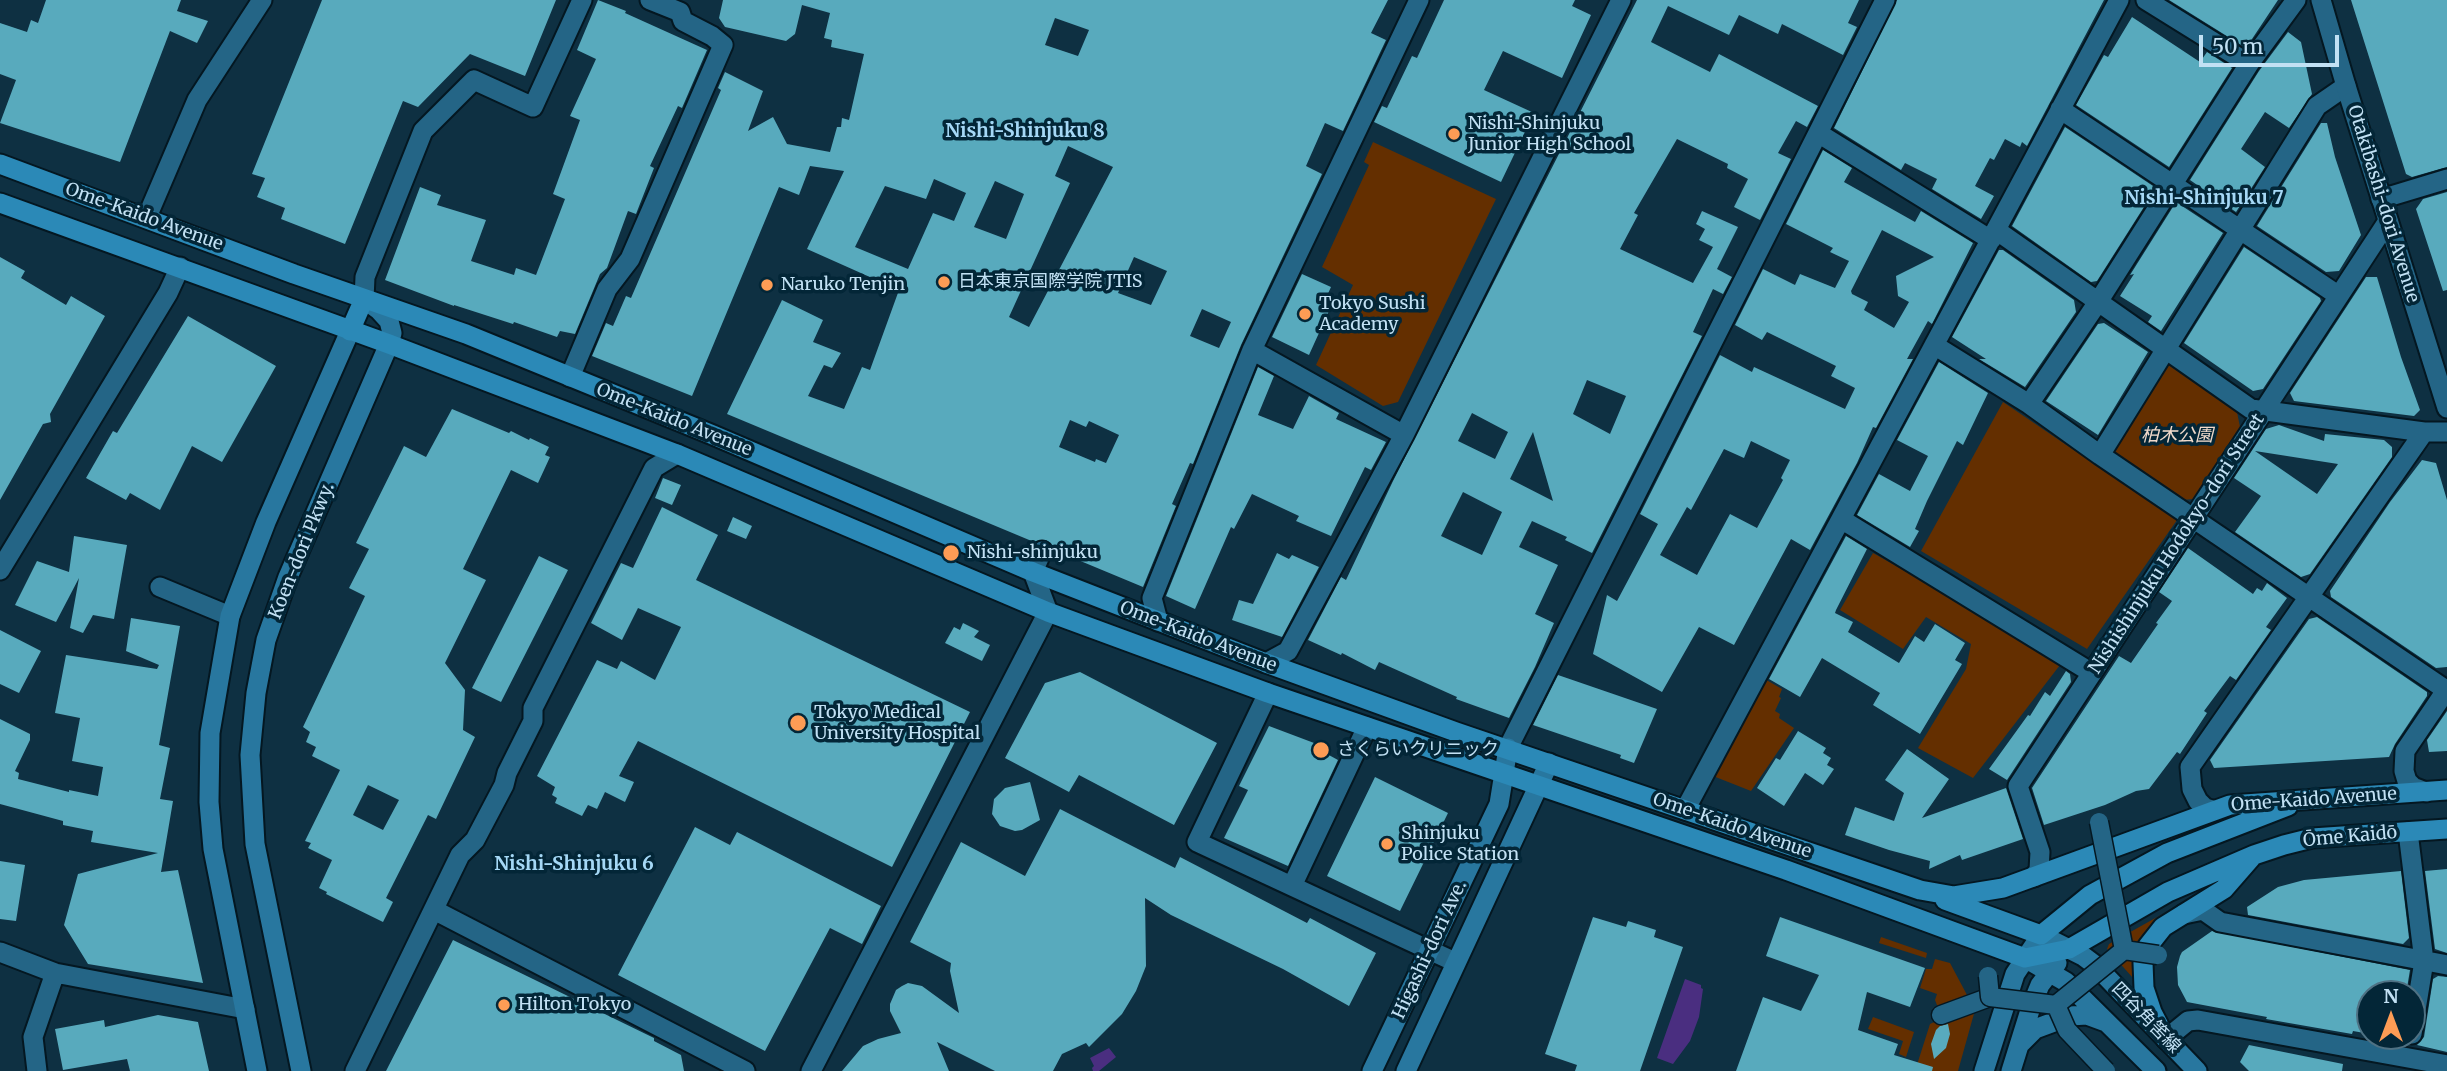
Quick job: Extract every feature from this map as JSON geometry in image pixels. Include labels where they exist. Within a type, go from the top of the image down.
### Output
[{"type":"main road","name":"Ome-Kaido Avenue","points":[[0,164],[466,334],[1033,572],[1266,663],[1456,732],[1512,739],[1549,763],[1920,890],[1946,895],[1969,895],[2003,888],[2212,810],[2252,802],[2426,792]]},
{"type":"main road","name":"Ome-Kaido Avenue","points":[[0,203],[389,344],[677,454],[1048,612],[1268,693],[1786,870],[2020,966]]},
{"type":"main road","points":[[257,1071],[213,849],[209,802],[210,733],[230,617],[267,523],[364,299],[389,321],[392,333],[389,344]]},
{"type":"main road","name":"Koen-dori Pkwy.","points":[[300,1071],[255,844],[250,755],[256,693],[267,640],[288,577],[389,344]]},
{"type":"main road","name":"Higashi-dori Ave.","points":[[1372,1071],[1499,804],[1512,739]]},
{"type":"main road","name":"Higashi-dori Ave.","points":[[1406,1071],[1549,763]]},
{"type":"main road","points":[[2426,792],[2447,790]]},
{"type":"main road","points":[[1984,1071],[2020,966],[2041,935],[2090,895],[2167,853],[2302,801]]},
{"type":"main road","name":"Ōme Kaidō","points":[[2254,855],[2312,838],[2447,829]]},
{"type":"main road","points":[[2020,966],[2069,949],[2168,892],[2254,855]]},
{"type":"main road","points":[[2166,1039],[2152,1012],[2144,988],[2143,963],[2153,936],[2162,926],[2224,890],[2254,855]]},
{"type":"main road","points":[[1920,890],[2041,935]]},
{"type":"main road","name":"四谷角筈線","points":[[2041,935],[2095,965],[2197,1071]]},
{"type":"main road","points":[[2011,1071],[2040,985],[2058,976],[2069,949]]},
{"type":"main road","name":"四谷角筈線","points":[[2020,966],[2058,976],[2156,1071]]},
{"type":"main road","points":[[2019,1045],[2035,1029],[2070,1017],[2087,1015],[2111,1025]]},
{"type":"street","points":[[147,217],[197,100],[262,0]]},
{"type":"street","points":[[364,299],[365,277],[423,131],[474,80],[533,107],[582,0]]},
{"type":"street","points":[[570,377],[607,289],[630,260],[723,45],[683,21],[684,6],[650,0]]},
{"type":"street","points":[[1158,621],[1152,598],[1252,350],[1419,0]]},
{"type":"street","points":[[1266,663],[1288,651],[1404,435],[1621,0]]},
{"type":"street","points":[[1583,775],[1523,748],[1517,738],[1512,739],[1885,0]]},
{"type":"street","points":[[1685,810],[2119,0]]},
{"type":"street","points":[[2146,0],[2249,64]]},
{"type":"street","points":[[2029,404],[2098,302],[2249,64],[2296,0]]},
{"type":"street","name":"Otakibashi-dori Avenue","points":[[2321,0],[2447,408]]},
{"type":"street","points":[[2100,455],[2317,106],[2346,86]]},
{"type":"street","points":[[2060,109],[2339,296]]},
{"type":"street","points":[[1818,133],[1993,235],[2098,302],[2251,409],[2424,432],[2447,432]]},
{"type":"street","points":[[2381,199],[2447,178]]},
{"type":"street","name":"Nishishinjuku Hodokyo-dori Street","points":[[2034,877],[2039,870],[2040,852],[2018,786],[2388,221]]},
{"type":"street","points":[[0,570],[168,293],[180,267]]},
{"type":"street","points":[[1934,345],[2029,404],[2100,455],[2447,689],[2404,751],[2407,781],[2413,787],[2426,792]]},
{"type":"street","points":[[1252,350],[1404,435]]},
{"type":"street","points":[[2212,810],[2205,808],[2198,801],[2192,789],[2190,766],[2424,432]]},
{"type":"street","points":[[355,1071],[460,855],[475,840],[504,785],[507,773],[533,721],[533,708],[654,468],[677,454]]},
{"type":"street","points":[[1841,519],[2092,673]]},
{"type":"street","points":[[811,1071],[1048,612],[1033,572],[1042,551]]},
{"type":"street","points":[[160,587],[230,617]]},
{"type":"street","points":[[1268,693],[1197,842],[1455,962]]},
{"type":"street","points":[[1292,886],[1367,727]]},
{"type":"street","points":[[2099,822],[2124,950]]},
{"type":"street","points":[[2408,832],[2424,961],[2421,980]]},
{"type":"street","points":[[434,910],[745,1071]]},
{"type":"street","points":[[2182,915],[2203,910],[2220,922],[2447,965]]},
{"type":"street","points":[[1941,1015],[1990,997],[2056,1005],[2124,950],[2158,955]]},
{"type":"street","points":[[0,952],[55,973],[245,1009]]},
{"type":"street","points":[[37,1071],[33,1037],[55,973]]},
{"type":"street","points":[[1988,976],[1990,997]]},
{"type":"street","points":[[2056,1005],[2067,1030],[2106,1071]]},
{"type":"street","points":[[2166,1039],[2188,1021],[2198,1020],[2447,1065]]},
{"type":"street","points":[[2408,1058],[2409,1050]]},
{"type":"green space","points":[[1373,142],[1496,199],[1398,402],[1383,406],[1316,365],[1353,285],[1322,267],[1369,165],[1364,162]]},
{"type":"green space","name":"柏木公園","points":[[2162,360],[2237,412],[2241,432],[2195,499],[2181,500],[2106,451]]},
{"type":"green space","points":[[2003,402],[2177,520],[2087,649],[1921,551]]},
{"type":"green space","points":[[1873,553],[1977,611],[2060,665],[1973,778],[1918,748],[1966,669],[1971,644],[1926,617],[1903,649],[1840,610]]},
{"type":"green space","points":[[1763,678],[1782,689],[1775,711],[1780,714],[1779,718],[1794,728],[1751,791],[1713,776]]},
{"type":"green space","points":[[2175,907],[2142,935],[2137,947],[2133,978],[2107,949],[2109,944]]},
{"type":"green space","points":[[1881,937],[1927,953],[1926,958],[1879,943]]},
{"type":"green space","points":[[1935,959],[1950,963],[1975,1010],[1958,1071],[1915,1071],[1930,1024],[1942,1018],[1935,1000],[1937,994],[1920,988],[1926,969],[1932,969]]},
{"type":"green space","points":[[1873,1017],[1914,1032],[1906,1057],[1899,1054],[1903,1041],[1868,1029]]},
{"type":"shaded area","points":[[1685,979],[1701,985],[1703,989],[1699,1017],[1690,1041],[1673,1064],[1657,1058]]},
{"type":"shaded area","points":[[1109,1048],[1116,1057],[1099,1071],[1093,1071],[1090,1058]]},
{"type":"building","points":[[46,0],[181,0],[177,11],[208,21],[197,43],[170,31],[120,162],[0,123],[16,80],[0,74],[0,23],[27,32],[31,20],[38,23]]},
{"type":"building","points":[[322,0],[556,0],[525,76],[470,54],[418,107],[403,101],[345,244],[281,219],[285,208],[257,197],[265,178],[252,174]]},
{"type":"building","points":[[598,0],[707,50],[682,108],[678,106],[650,166],[654,168],[636,214],[628,211],[607,268],[600,274],[575,334],[560,331],[557,337],[454,306],[385,280],[420,187],[441,195],[437,205],[486,220],[471,261],[514,275],[516,268],[536,275],[565,199],[553,194],[580,120],[570,116],[596,59],[577,50]]},
{"type":"building","points":[[723,0],[1388,0],[1371,33],[1386,40],[1343,131],[1325,123],[1306,166],[1322,174],[1241,345],[1193,464],[1190,463],[1172,504],[1176,506],[1143,587],[1054,550],[1046,540],[1034,542],[727,414],[782,300],[823,320],[813,342],[841,353],[832,368],[824,365],[808,396],[844,409],[862,367],[870,370],[899,290],[807,249],[844,171],[810,166],[799,195],[779,187],[692,396],[592,356],[606,323],[613,326],[626,296],[631,298],[721,90],[718,88],[725,72],[763,91],[748,131],[773,117],[787,144],[830,152],[842,118],[849,120],[864,54],[831,47],[832,40],[824,38],[830,13],[802,5],[795,34],[786,41],[725,27],[719,18]],"holes":[[[1055,18],[1089,30],[1078,56],[1045,45]],[[1068,146],[1113,167],[1029,327],[1009,317],[1070,183],[1055,176]],[[934,179],[966,193],[954,221],[933,213],[908,269],[855,247],[885,186],[926,199]],[[995,181],[1024,194],[1006,239],[974,227]],[[1134,257],[1167,271],[1151,305],[1118,293]],[[1202,309],[1231,322],[1219,348],[1190,336]],[[1070,420],[1086,427],[1089,421],[1119,435],[1106,463],[1096,459],[1095,462],[1059,447]]]},
{"type":"building","points":[[1444,0],[1575,0],[1572,6],[1591,15],[1562,78],[1503,51],[1484,90],[1534,113],[1501,182],[1374,122],[1382,106],[1387,108],[1412,56],[1417,58]]},
{"type":"building","points":[[1637,0],[1859,0],[1848,23],[1857,27],[1843,55],[1782,24],[1778,34],[1739,15],[1729,35],[1668,6],[1651,42],[1710,72],[1719,54],[1818,106],[1807,127],[1796,121],[1778,153],[1791,159],[1760,220],[1734,207],[1748,179],[1727,168],[1728,164],[1677,139],[1634,213],[1638,215],[1620,249],[1693,283],[1713,247],[1699,240],[1705,229],[1696,224],[1702,211],[1738,227],[1717,269],[1732,277],[1723,294],[1713,289],[1693,332],[1702,336],[1592,553],[1565,540],[1567,537],[1532,521],[1519,547],[1558,565],[1535,614],[1554,623],[1509,718],[1456,699],[1457,697],[1379,662],[1375,670],[1308,640],[1341,577],[1346,580],[1393,481]],"holes":[[[1587,380],[1626,396],[1610,434],[1573,414]],[[1472,413],[1508,432],[1495,459],[1458,441]],[[1533,432],[1553,501],[1510,479]],[[1463,492],[1502,512],[1482,555],[1441,536]]]},
{"type":"building","points":[[1897,0],[2104,0],[2027,146],[2022,142],[2020,147],[2005,139],[1994,160],[1990,158],[1975,186],[1994,196],[1981,219],[1932,189],[1937,179],[1905,163],[1901,170],[1834,128]]},
{"type":"building","points":[[2169,0],[2278,0],[2246,48]]},
{"type":"building","points":[[2351,0],[2447,0],[2447,167],[2412,177],[2406,174]]},
{"type":"building","points":[[2132,17],[2200,62],[2207,52],[2232,68],[2169,167],[2076,105],[2104,55],[2108,57]]},
{"type":"building","points":[[2288,32],[2301,42],[2312,94],[2289,128],[2265,112],[2241,149],[2265,167],[2236,212],[2190,180],[2259,71]]},
{"type":"building","points":[[2321,123],[2327,123],[2335,157],[2361,235],[2339,271],[2326,272],[2257,226]]},
{"type":"building","points":[[2065,127],[2156,188],[2097,281],[2091,282],[2012,226]]},
{"type":"building","points":[[1823,150],[1852,168],[1844,182],[1915,222],[1921,211],[1973,243],[1932,324],[1928,321],[1907,359],[1913,359],[1876,428],[1873,427],[1857,463],[1810,550],[1791,539],[1734,645],[1699,627],[1662,692],[1593,654],[1607,595],[1617,601],[1658,524],[1640,514],[1720,355],[1752,372],[1754,367],[1845,409],[1855,388],[1831,376],[1836,366],[1767,332],[1762,340],[1735,325],[1763,269],[1795,285],[1800,274],[1835,288],[1849,261],[1830,252],[1833,248],[1786,224]],"holes":[[[1882,230],[1934,257],[1896,276],[1898,296],[1909,302],[1894,328],[1864,310],[1868,302],[1851,291]],[[1751,441],[1790,460],[1781,478],[1783,480],[1757,528],[1730,514],[1697,575],[1660,555],[1687,507],[1691,510],[1724,449],[1744,458]]]},
{"type":"building","points":[[2447,192],[2447,290],[2443,291],[2416,209],[2423,199]]},
{"type":"building","points":[[2176,202],[2223,233],[2161,331],[2148,322],[2152,316],[2120,296],[2134,274],[2130,275]]},
{"type":"building","points":[[2244,247],[2321,301],[2263,389],[2253,391],[2184,343]]},
{"type":"building","points":[[1999,250],[2003,250],[2074,300],[2076,312],[2025,387],[1979,359],[1986,359],[1952,337]]},
{"type":"building","points":[[0,257],[25,271],[21,278],[66,305],[71,296],[105,316],[50,414],[51,422],[43,424],[0,500]]},
{"type":"building","points":[[1302,274],[1331,287],[1326,298],[1333,302],[1309,355],[1272,337]]},
{"type":"building","points":[[2366,277],[2377,277],[2420,410],[2414,416],[2294,401],[2290,393]]},
{"type":"building","points":[[188,316],[276,366],[222,462],[192,446],[160,510],[130,493],[126,500],[86,478],[113,431],[117,433]]},
{"type":"building","points":[[2104,323],[2148,352],[2098,435],[2046,401],[2098,324]]},
{"type":"building","points":[[1939,362],[1988,393],[1963,445],[1957,441],[1927,501],[1915,529],[1919,531],[1910,547],[1857,515],[1879,474],[1910,491],[1928,456],[1897,440]]},
{"type":"building","points":[[1258,367],[1274,376],[1258,415],[1293,429],[1309,396],[1339,413],[1336,419],[1386,442],[1371,470],[1365,467],[1331,536],[1296,521],[1299,516],[1252,494],[1234,529],[1231,527],[1195,609],[1166,596]]},
{"type":"building","points":[[452,409],[549,447],[545,455],[550,457],[538,483],[511,470],[463,569],[486,580],[445,663],[465,690],[463,730],[475,737],[436,819],[428,815],[386,898],[393,902],[383,922],[319,888],[332,860],[308,848],[311,843],[305,841],[340,770],[312,756],[316,747],[306,742],[310,732],[303,727],[365,596],[349,588],[369,549],[356,543],[404,446],[426,457]],"holes":[[[368,785],[399,800],[383,830],[353,815]]]},
{"type":"building","points":[[2279,425],[2324,441],[2325,434],[2384,440],[2392,447],[2392,457],[2310,574],[2301,577],[2235,532],[2261,496],[2234,478],[2266,429]],"holes":[[[2255,451],[2338,464],[2317,494]]]},
{"type":"building","points":[[2422,460],[2436,463],[2447,500],[2447,667],[2436,668],[2331,597],[2330,591]]},
{"type":"building","points":[[663,478],[681,485],[672,505],[655,498]]},
{"type":"building","name":"Tokyo Medical University Hospital","points":[[662,507],[718,535],[696,580],[970,712],[892,867],[638,741],[619,776],[634,782],[625,802],[605,792],[597,809],[588,805],[582,816],[555,803],[557,798],[552,795],[555,787],[537,776],[597,660],[617,669],[621,661],[655,680],[681,627],[638,608],[622,640],[591,623],[621,563],[633,568]]},
{"type":"building","points":[[733,517],[752,526],[746,539],[727,531]]},
{"type":"building","points":[[74,536],[127,545],[114,619],[93,615],[83,633],[70,628],[79,578],[56,622],[15,605],[37,561],[69,572]]},
{"type":"building","points":[[1846,536],[1867,549],[1835,613],[1853,622],[1848,632],[1899,663],[1915,636],[1924,642],[1935,624],[1965,643],[1955,660],[1962,664],[1920,734],[1873,705],[1880,693],[1822,658],[1800,697],[1769,679]]},
{"type":"building","points":[[2188,548],[2253,594],[2257,588],[2262,591],[2267,583],[2287,598],[2266,627],[2271,630],[2236,680],[2230,676],[2204,711],[2207,713],[2180,754],[2177,752],[2149,789],[2136,791],[2105,805],[2044,825],[2032,788],[2119,656],[2131,663],[2158,624],[2156,623],[2172,601],[2159,592]]},
{"type":"building","points":[[1277,553],[1289,559],[1292,555],[1319,567],[1282,637],[1232,620],[1239,600],[1253,604]]},
{"type":"building","points":[[539,556],[568,570],[501,702],[472,688]]},
{"type":"building","points":[[2317,617],[2427,692],[2389,757],[2214,768],[2210,760],[2309,619]]},
{"type":"building","points":[[131,618],[180,626],[159,745],[170,748],[160,799],[173,801],[161,872],[178,870],[203,983],[88,964],[64,925],[78,874],[158,853],[91,842],[93,831],[63,825],[63,821],[0,804],[0,719],[30,734],[30,740],[15,771],[19,773],[18,779],[69,792],[98,796],[103,767],[72,761],[80,718],[55,713],[66,655],[157,669],[159,665],[126,651]]},
{"type":"building","points":[[963,623],[979,631],[974,637],[990,645],[982,661],[945,643],[954,627],[960,630]]},
{"type":"building","points":[[0,630],[41,651],[19,693],[0,684]]},
{"type":"building","points":[[2066,671],[2070,674],[2071,682],[2007,780],[1989,769],[2045,692],[2050,696]]},
{"type":"building","points":[[1080,672],[1217,743],[1174,825],[1079,775],[1069,792],[1005,758],[1045,683]]},
{"type":"building","points":[[1558,675],[1657,709],[1634,763],[1620,758],[1621,755],[1533,725]]},
{"type":"building","points":[[2447,711],[2447,751],[2429,752],[2427,740]]},
{"type":"building","points":[[1269,726],[1330,749],[1327,754],[1338,760],[1288,866],[1224,838],[1248,790],[1239,786]]},
{"type":"building","points":[[1798,731],[1826,748],[1823,753],[1831,758],[1827,765],[1834,769],[1823,785],[1805,773],[1784,806],[1757,788],[1776,758],[1780,760]]},
{"type":"building","points":[[1907,749],[1949,779],[1922,818],[2006,788],[2023,839],[1962,860],[1960,855],[1929,869],[1930,861],[1845,835],[1855,807],[1894,821],[1904,793],[1885,780]]},
{"type":"building","name":"Shinjuku Police Station","points":[[1375,777],[1448,813],[1400,911],[1327,876]]},
{"type":"building","points":[[1030,782],[1040,820],[1022,830],[1015,831],[1000,826],[992,814],[994,799],[1005,788]]},
{"type":"building","points":[[1060,809],[1175,868],[1180,857],[1307,923],[1310,918],[1376,953],[1349,1006],[1283,969],[1171,915],[1145,898],[1146,966],[1136,991],[1122,1014],[1089,1047],[1086,1043],[1062,1054],[1053,1071],[995,1071],[937,1042],[949,1071],[842,1071],[863,1046],[901,1033],[890,1011],[890,1004],[896,990],[908,983],[922,986],[959,1013],[950,971],[951,963],[910,942],[961,842],[1025,876]]},
{"type":"building","points":[[695,827],[730,845],[737,832],[881,906],[862,944],[830,928],[765,1051],[618,975]]},
{"type":"building","points":[[0,861],[25,865],[16,921],[0,919]]},
{"type":"building","points":[[2447,869],[2447,953],[2435,949],[2425,871]]},
{"type":"building","points":[[2401,871],[2409,938],[2403,944],[2248,915],[2247,907],[2278,887],[2304,880]]},
{"type":"building","points":[[1593,917],[1626,927],[1628,921],[1656,930],[1654,937],[1683,947],[1640,1071],[1575,1071],[1577,1065],[1545,1054]]},
{"type":"building","points":[[1780,917],[1925,968],[1910,1007],[1867,992],[1858,1030],[1898,1044],[1894,1055],[1933,1067],[1932,1071],[1736,1071],[1763,997],[1801,1011],[1819,975],[1766,956]]},
{"type":"building","points":[[2212,931],[2410,970],[2408,980],[2356,980],[2356,1032],[2352,1034],[2187,1002],[2178,985],[2177,967],[2182,952]]},
{"type":"building","name":"Hilton Tokyo","points":[[453,940],[654,1038],[654,1041],[681,1055],[684,1071],[386,1071]]},
{"type":"building","points":[[2438,976],[2447,977],[2447,1052],[2426,1047],[2426,1024],[2433,979]]},
{"type":"building","points":[[158,1015],[198,1022],[209,1071],[130,1071],[127,1059],[63,1070],[55,1029],[104,1020],[105,1027]]},
{"type":"building","points":[[1948,1024],[1950,1034],[1946,1048],[1934,1059],[1931,1044],[1936,1030]]},
{"type":"building","points":[[2249,1045],[2343,1064],[2342,1071],[2249,1071],[2240,1062]]},
{"type":"place","name":"Nishi-Shinjuku Junior High School","points":[[1454,134]]},
{"type":"place","name":"日本東京国際学院 JTIS","points":[[944,282]]},
{"type":"place","name":"Naruko Tenjin","points":[[767,285]]},
{"type":"place","name":"Tokyo Sushi Academy","points":[[1305,314]]},
{"type":"place","name":"Nishi-shinjuku","points":[[951,553]]},
{"type":"place","name":"Tokyo Medical University Hospital","points":[[798,723]]},
{"type":"place","name":"さくらいクリニック","points":[[1321,750]]},
{"type":"place","name":"Shinjuku Police Station","points":[[1387,844]]},
{"type":"place","name":"Hilton Tokyo","points":[[504,1005]]},
{"type":"district","name":"Nishi-Shinjuku 8","points":[[1025,132]]},
{"type":"district","name":"Nishi-Shinjuku 7","points":[[2204,199]]},
{"type":"district","name":"Nishi-Shinjuku 6","points":[[574,865]]}]
